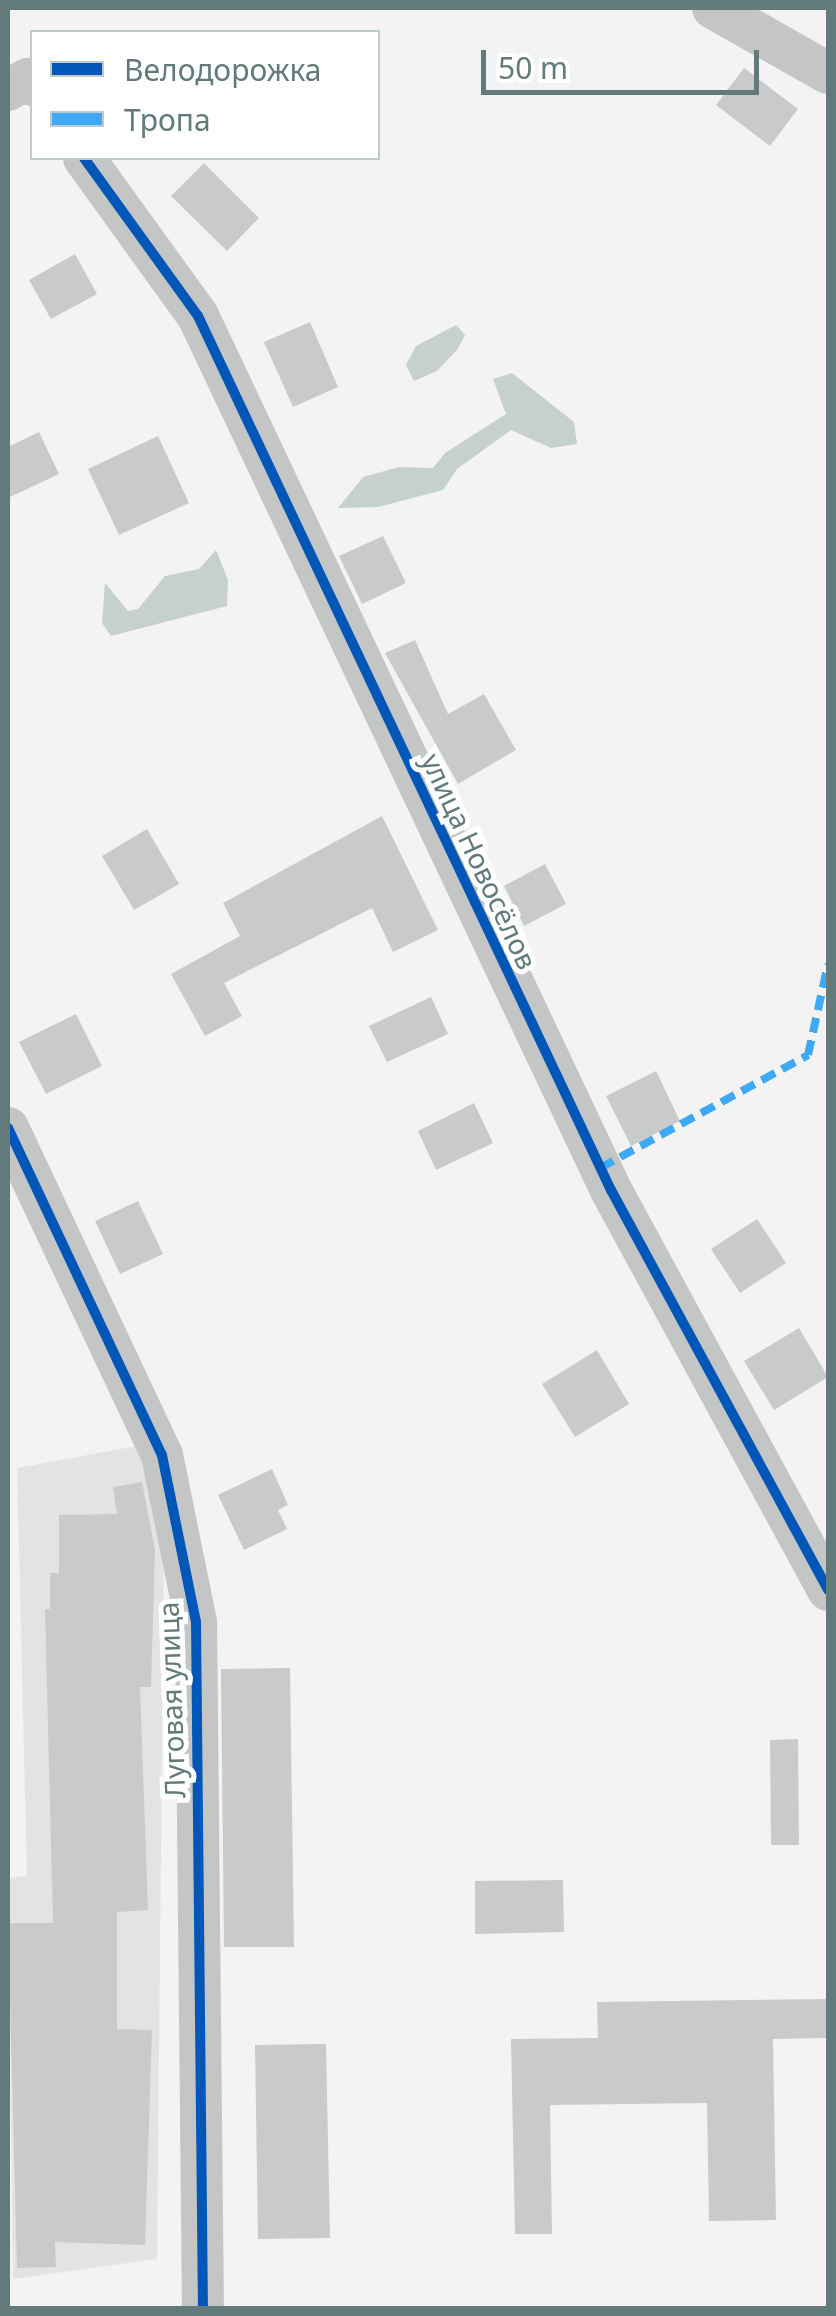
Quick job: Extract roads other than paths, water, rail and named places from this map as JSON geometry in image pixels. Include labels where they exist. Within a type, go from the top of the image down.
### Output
[{"type":"street","points":[[714,8],[828,72]]},
{"type":"street","name":"улица Новосёлов","points":[[85,160],[198,316],[611,1190],[828,1590]]},
{"type":"street","name":"Луговая улица","points":[[8,1128],[162,1455],[196,1622],[203,2308]]}]
